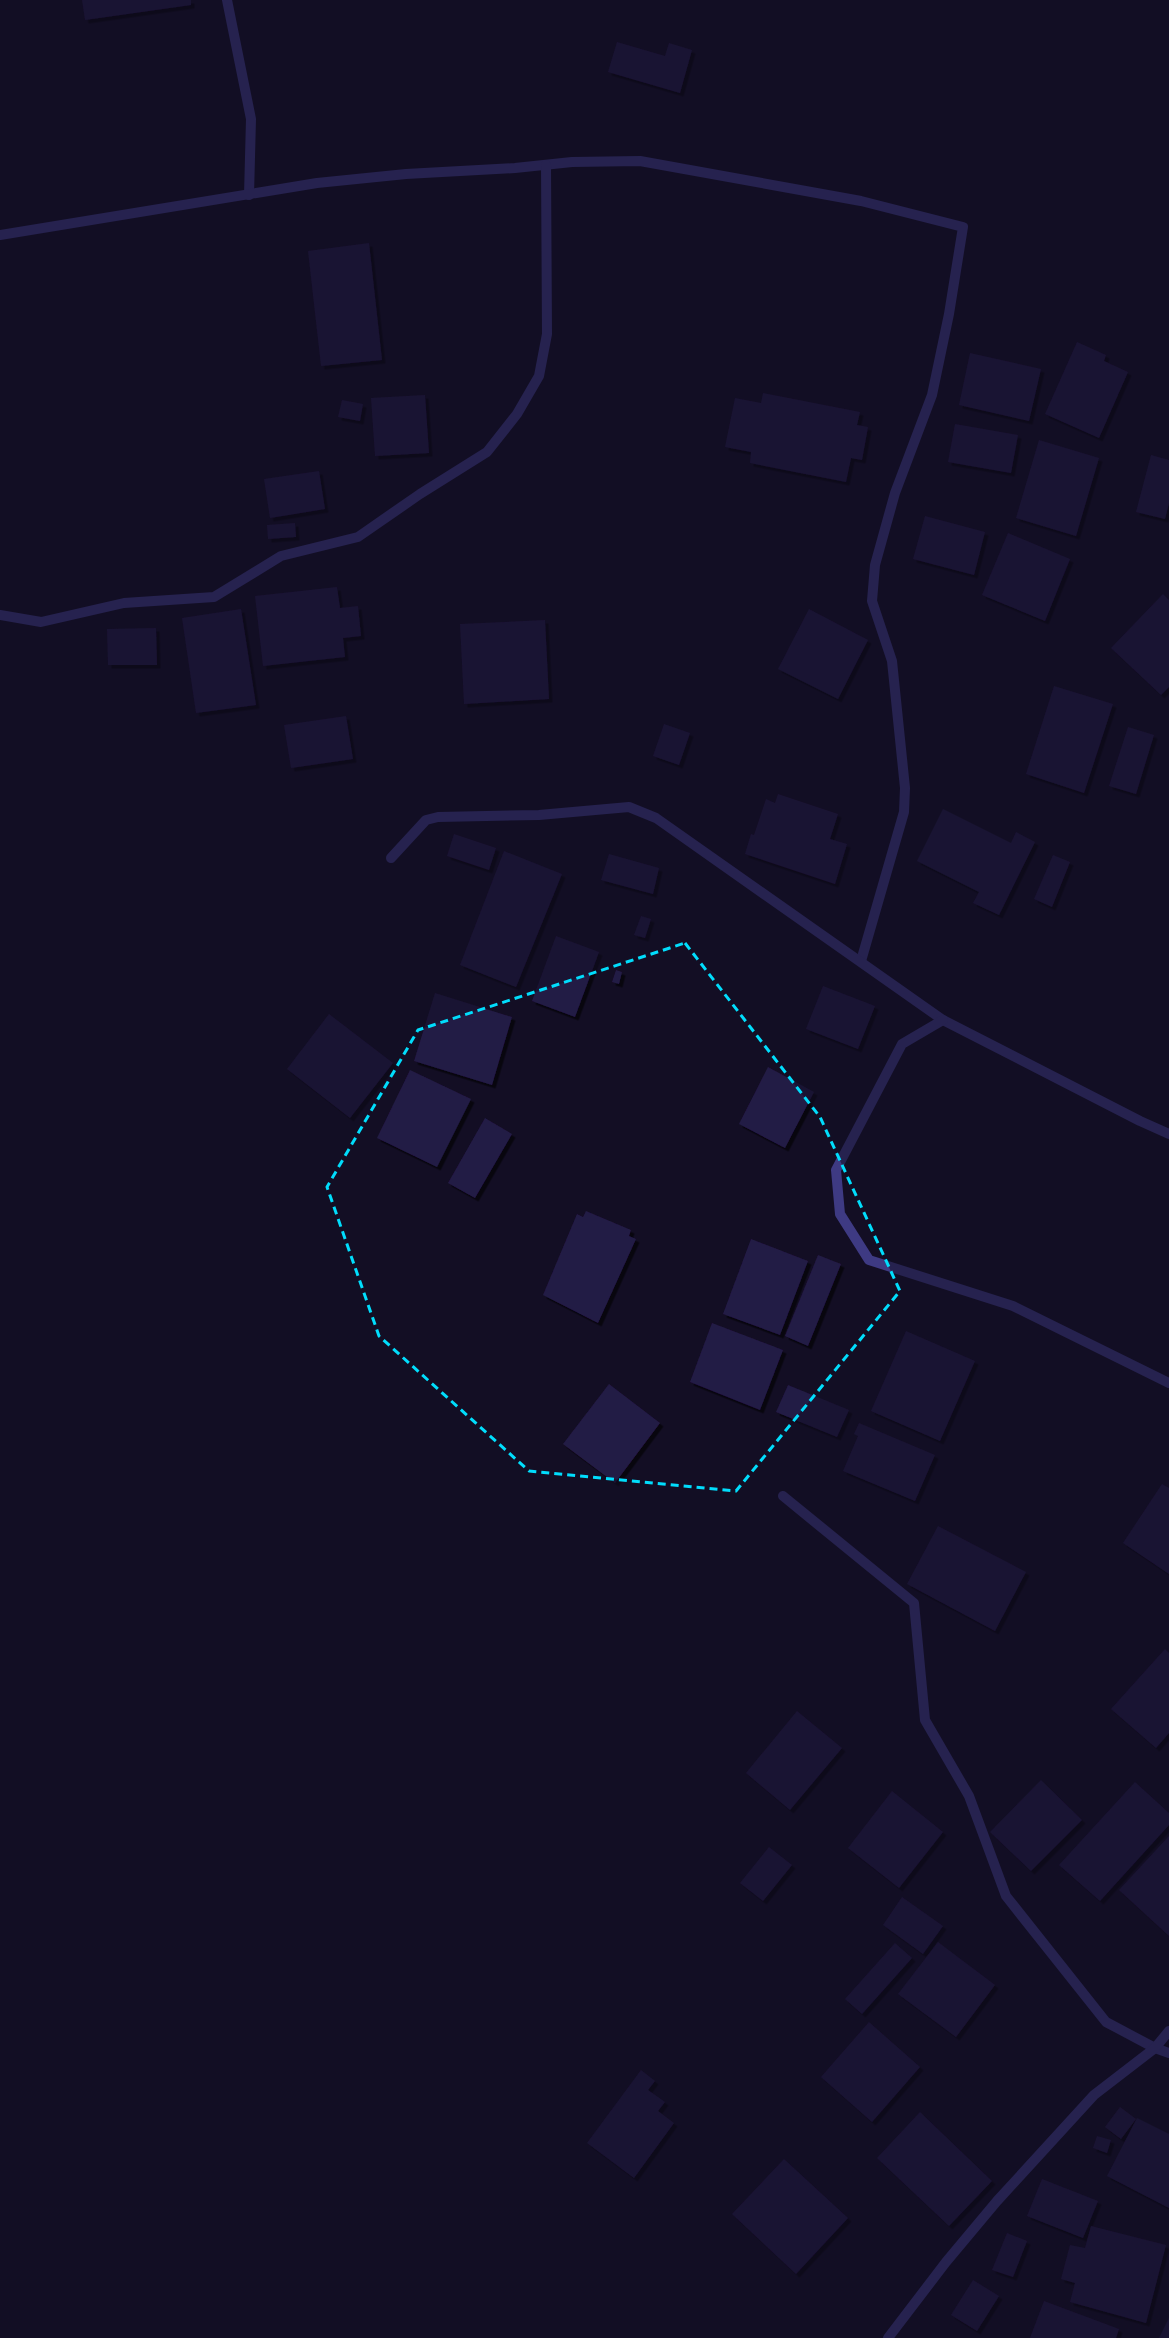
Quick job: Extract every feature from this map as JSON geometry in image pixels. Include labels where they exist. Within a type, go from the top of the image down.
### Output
[{"type":"street","points":[[227,0],[251,119],[249,195]]},
{"type":"street","points":[[0,235],[317,183],[406,174],[572,162],[640,161],[861,201],[963,227],[949,314],[932,395],[894,493],[875,565],[872,601],[892,661],[905,788],[904,812],[861,960]]},
{"type":"street","points":[[0,615],[41,622],[124,602],[214,597],[281,556],[358,537],[420,494],[487,452],[517,414],[539,376],[547,334],[546,165]]},
{"type":"street","points":[[391,858],[426,820],[438,817],[539,815],[628,806],[656,818],[861,960],[944,1020],[1140,1121],[1169,1134]]},
{"type":"street","points":[[944,1020],[902,1044],[836,1170],[840,1214],[869,1260],[1013,1306],[1169,1383]]},
{"type":"street","points":[[783,1496],[914,1603],[925,1720],[969,1796],[1006,1896],[1106,2022],[1155,2048],[1169,2053]]},
{"type":"street","points":[[888,2338],[946,2262],[997,2201],[1094,2095],[1155,2048],[1169,2031]]},
{"type":"highlighted area","points":[[685,943],[820,1117],[900,1291],[736,1491],[529,1471],[379,1336],[327,1187],[418,1030]]},
{"type":"building","points":[[82,0],[191,0],[191,5],[85,20]]},
{"type":"building","points":[[617,42],[665,56],[669,43],[692,50],[680,93],[608,72]]},
{"type":"building","points":[[369,243],[382,360],[321,366],[308,251]]},
{"type":"building","points":[[1077,342],[1106,355],[1104,361],[1128,372],[1099,438],[1045,414]]},
{"type":"building","points":[[970,353],[1041,369],[1029,421],[959,405]]},
{"type":"building","points":[[763,393],[860,412],[857,425],[868,427],[862,460],[851,458],[846,482],[750,463],[751,452],[725,447],[735,398],[761,403]]},
{"type":"building","points":[[425,395],[429,453],[375,456],[371,398]]},
{"type":"building","points":[[342,400],[363,404],[360,421],[338,417]]},
{"type":"building","points":[[955,424],[1018,435],[1011,473],[948,462]]},
{"type":"building","points":[[1039,440],[1099,458],[1076,536],[1016,518]]},
{"type":"building","points":[[1151,455],[1169,460],[1169,503],[1165,519],[1136,512]]},
{"type":"building","points":[[319,471],[325,509],[270,518],[264,479]]},
{"type":"building","points":[[925,516],[985,532],[974,575],[913,559]]},
{"type":"building","points":[[295,523],[296,537],[268,539],[267,525]]},
{"type":"building","points":[[1008,533],[1070,559],[1045,621],[982,595]]},
{"type":"building","points":[[337,587],[340,608],[358,606],[361,636],[343,638],[345,657],[263,666],[255,596]]},
{"type":"building","points":[[1163,594],[1169,600],[1169,687],[1161,695],[1111,648]]},
{"type":"building","points":[[241,609],[256,705],[196,713],[182,618]]},
{"type":"building","points":[[809,609],[868,640],[838,699],[778,669]]},
{"type":"building","points":[[545,620],[549,699],[464,704],[460,624]]},
{"type":"building","points":[[156,628],[157,665],[108,665],[107,629]]},
{"type":"building","points":[[1054,686],[1113,704],[1084,793],[1026,774]]},
{"type":"building","points":[[346,716],[353,759],[291,768],[284,725]]},
{"type":"building","points":[[664,724],[690,733],[679,765],[653,756]]},
{"type":"building","points":[[1128,727],[1154,735],[1136,794],[1109,786]]},
{"type":"building","points":[[778,794],[838,814],[830,839],[847,844],[835,884],[745,854],[751,834],[754,835],[766,799],[775,803]]},
{"type":"building","points":[[943,809],[1011,843],[1016,832],[1035,842],[999,915],[973,903],[979,892],[917,861]]},
{"type":"building","points":[[454,834],[496,848],[489,870],[447,856]]},
{"type":"building","points":[[504,851],[562,874],[516,987],[460,965]]},
{"type":"building","points":[[609,854],[659,868],[653,894],[601,880]]},
{"type":"building","points":[[1053,855],[1070,862],[1052,907],[1034,899]]},
{"type":"building","points":[[641,916],[651,919],[645,938],[634,935]]},
{"type":"building","points":[[556,936],[599,952],[575,1017],[532,1001]]},
{"type":"building","points":[[616,970],[622,972],[619,984],[612,982]]},
{"type":"building","points":[[823,986],[875,1006],[858,1049],[806,1029]]},
{"type":"building","points":[[435,993],[512,1017],[492,1085],[414,1061]]},
{"type":"building","points":[[329,1014],[393,1063],[350,1118],[287,1069]]},
{"type":"building","points":[[768,1067],[814,1092],[785,1148],[739,1124]]},
{"type":"building","points":[[410,1070],[471,1099],[437,1167],[377,1138]]},
{"type":"building","points":[[485,1118],[512,1134],[475,1198],[448,1183]]},
{"type":"building","points":[[586,1211],[631,1230],[629,1236],[636,1239],[598,1323],[543,1295],[577,1214],[583,1217]]},
{"type":"building","points":[[751,1239],[808,1261],[780,1335],[723,1314]]},
{"type":"building","points":[[818,1255],[841,1264],[808,1346],[785,1336]]},
{"type":"building","points":[[712,1323],[783,1350],[760,1410],[690,1382]]},
{"type":"building","points":[[906,1331],[975,1361],[940,1441],[871,1411]]},
{"type":"building","points":[[609,1384],[660,1423],[615,1483],[563,1444]]},
{"type":"building","points":[[788,1385],[849,1410],[837,1437],[776,1412]]},
{"type":"building","points":[[859,1423],[935,1455],[915,1501],[843,1471],[858,1436],[854,1434]]},
{"type":"building","points":[[1162,1484],[1169,1488],[1169,1574],[1123,1543]]},
{"type":"building","points":[[938,1526],[1026,1572],[995,1631],[907,1584]]},
{"type":"building","points":[[1165,1649],[1169,1653],[1169,1733],[1156,1748],[1111,1709]]},
{"type":"building","points":[[797,1711],[842,1748],[790,1810],[746,1773]]},
{"type":"building","points":[[1041,1780],[1082,1820],[1031,1871],[990,1832]]},
{"type":"building","points":[[1135,1782],[1169,1813],[1169,1825],[1100,1901],[1059,1865]]},
{"type":"building","points":[[892,1791],[943,1832],[899,1888],[848,1848]]},
{"type":"building","points":[[1169,1836],[1169,1936],[1119,1890]]},
{"type":"building","points":[[769,1847],[792,1865],[763,1901],[740,1883]]},
{"type":"building","points":[[902,1897],[943,1926],[923,1954],[883,1925]]},
{"type":"building","points":[[938,1942],[995,1985],[956,2037],[898,1994]]},
{"type":"building","points":[[895,1943],[912,1958],[862,2014],[845,1999]]},
{"type":"building","points":[[869,2022],[920,2067],[872,2122],[821,2077]]},
{"type":"building","points":[[641,2070],[655,2081],[648,2090],[665,2102],[658,2111],[674,2123],[634,2178],[587,2143]]},
{"type":"building","points":[[1120,2107],[1136,2119],[1121,2139],[1105,2127]]},
{"type":"building","points":[[920,2112],[992,2181],[949,2226],[877,2158]]},
{"type":"building","points":[[1137,2118],[1169,2134],[1169,2208],[1107,2176]]},
{"type":"building","points":[[1097,2136],[1111,2140],[1107,2153],[1093,2148]]},
{"type":"building","points":[[784,2159],[848,2218],[796,2274],[732,2214]]},
{"type":"building","points":[[1042,2179],[1098,2201],[1083,2238],[1027,2216]]},
{"type":"building","points":[[1091,2226],[1166,2245],[1146,2323],[1070,2302],[1075,2283],[1061,2279],[1070,2245],[1085,2248]]},
{"type":"building","points":[[1007,2233],[1027,2241],[1013,2277],[992,2270]]},
{"type":"building","points":[[973,2280],[999,2296],[977,2331],[951,2315]]},
{"type":"building","points":[[1044,2301],[1119,2329],[1116,2338],[1030,2338]]},
{"type":"building","points":[[1169,2318],[1169,2338],[1159,2338]]}]
